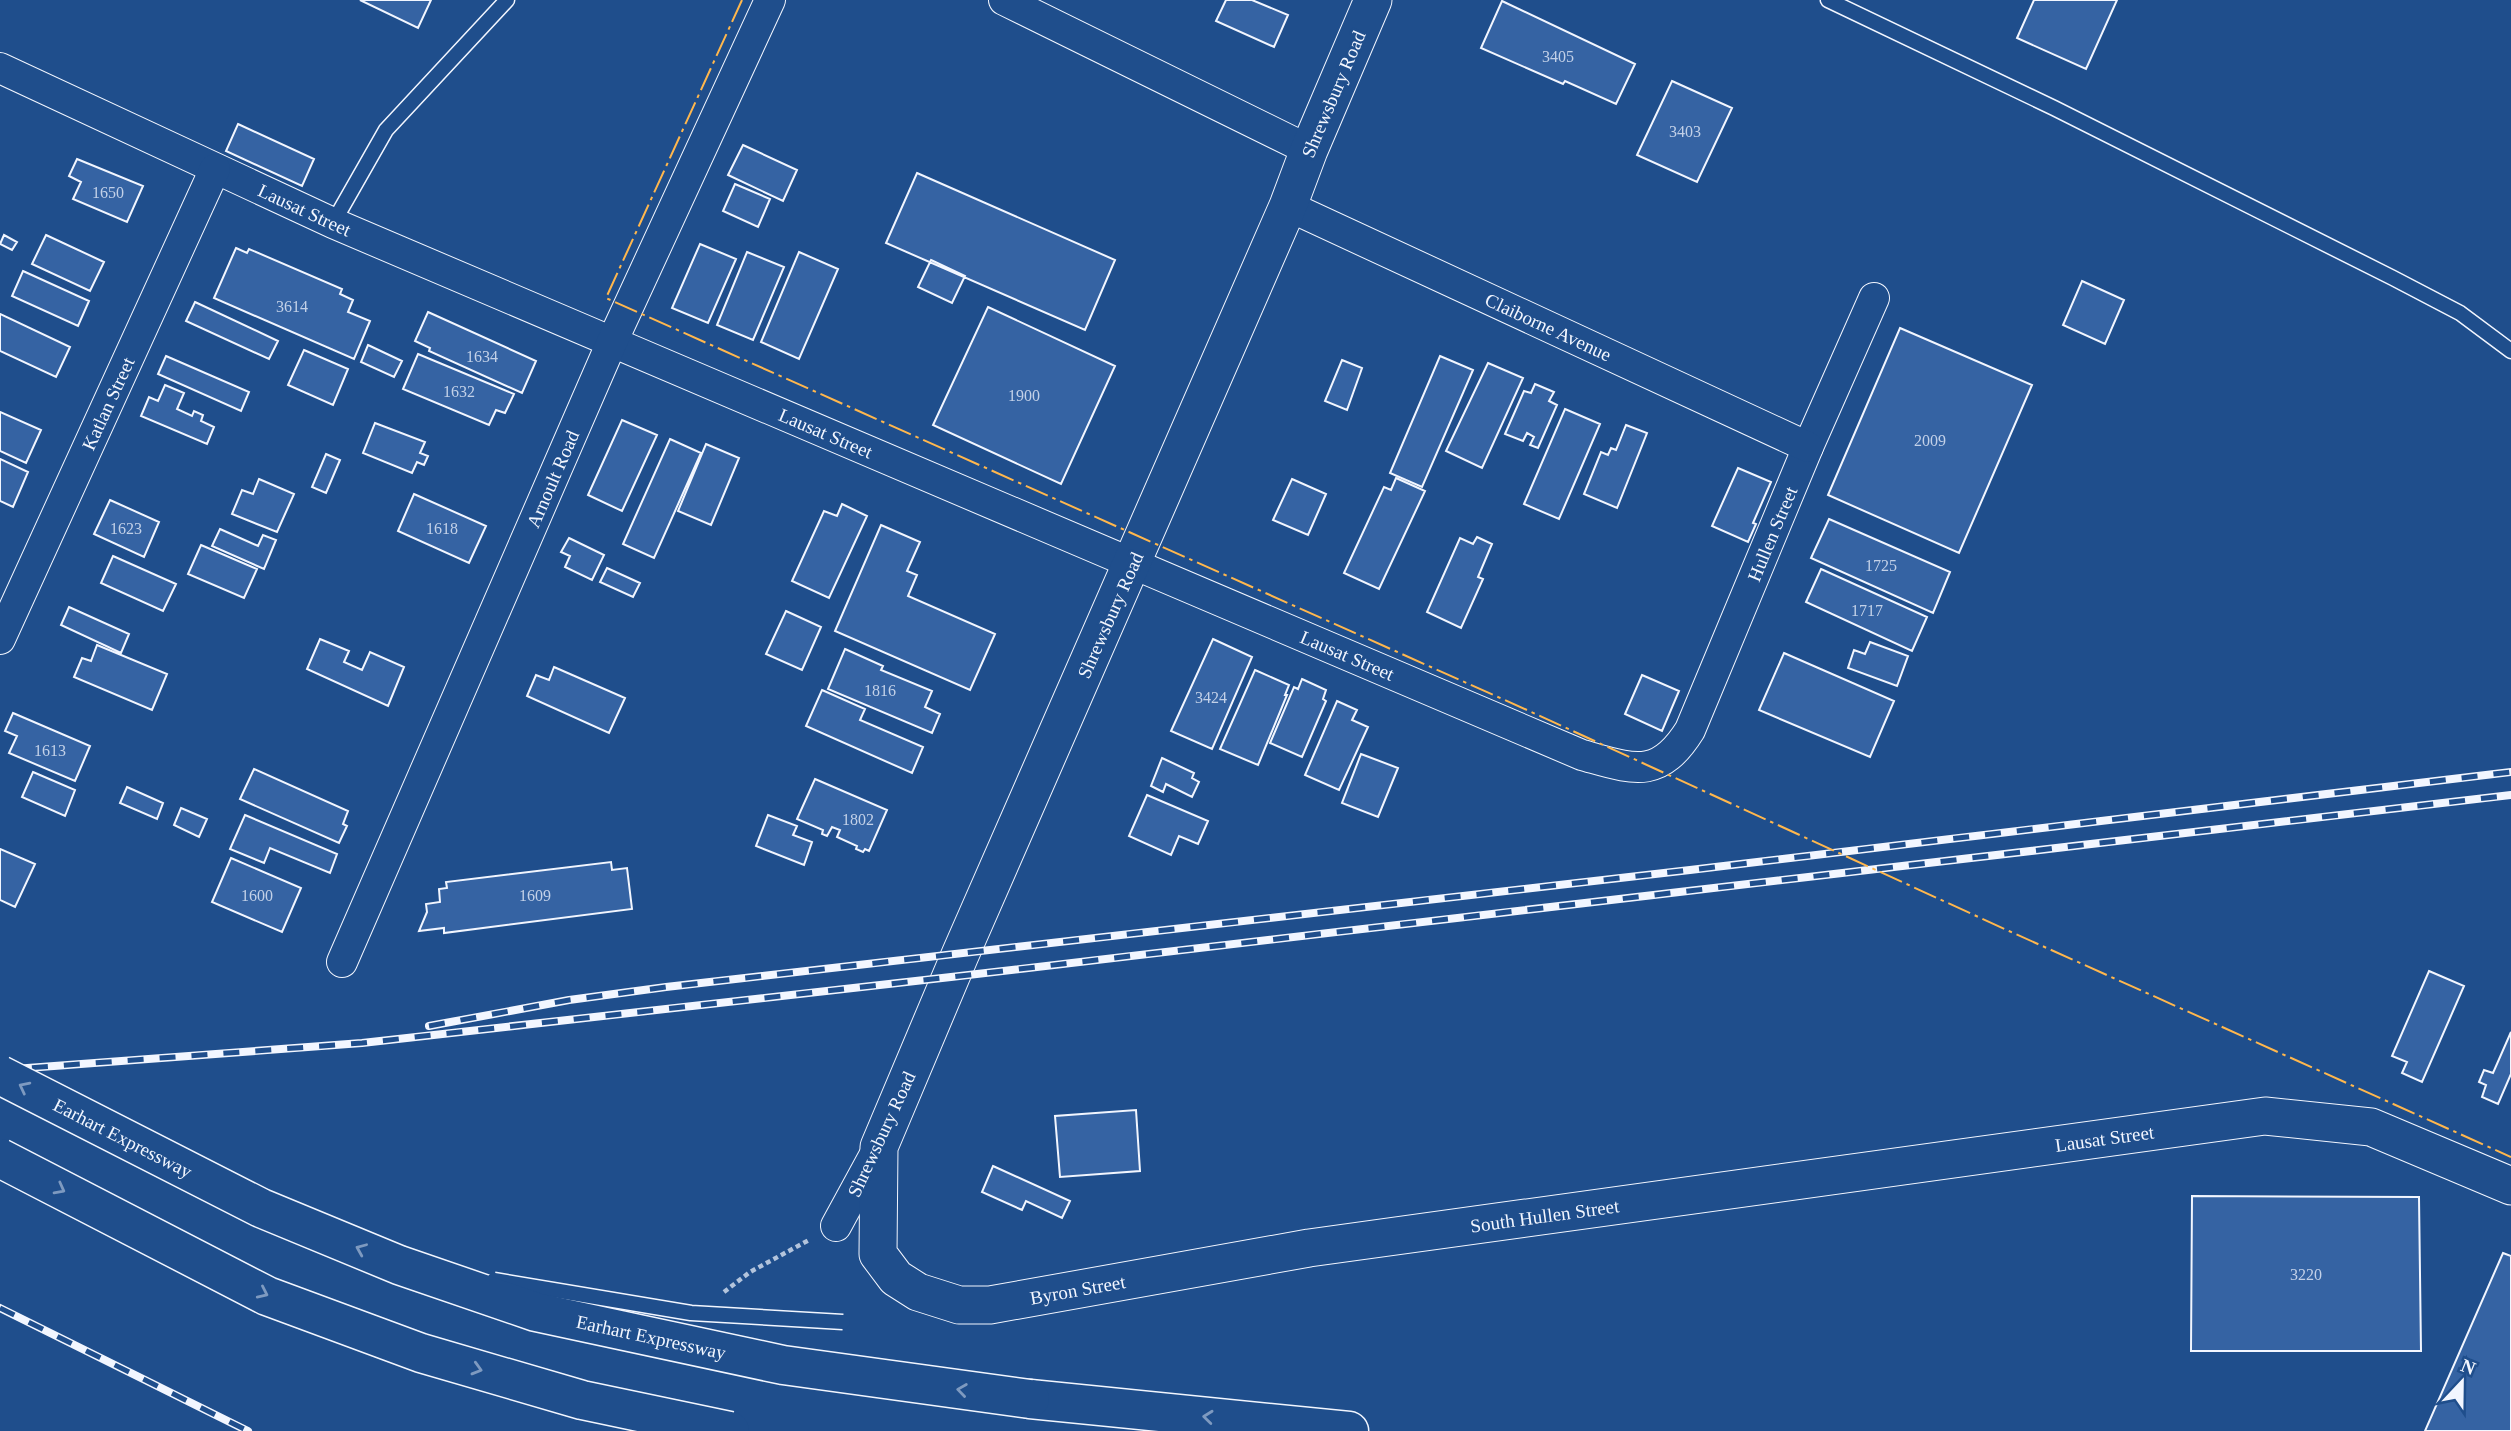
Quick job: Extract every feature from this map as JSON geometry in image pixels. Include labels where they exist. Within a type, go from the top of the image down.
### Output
[{"type":"highway","name":"Earhart Expressway","points":[[0,1075],[261,1208],[399,1265],[536,1312],[783,1365],[1030,1399],[1349,1431]]},
{"type":"highway","points":[[0,1158],[267,1296],[448,1361],[582,1400],[730,1431]]},
{"type":"street","name":"Arnoult Road","points":[[342,962],[612,342],[770,0]]},
{"type":"street","points":[[1004,0],[1309,150]]},
{"type":"street","name":"Shrewsbury Road","points":[[836,1226],[879,1147],[960,955],[1288,206],[1373,0]]},
{"type":"street","name":"Lausat Street","points":[[0,68],[333,223],[1582,755],[1629,768],[1660,764]]},
{"type":"street","name":"Katlan Street","points":[[0,639],[215,170]]},
{"type":"street","name":"Claiborne Avenue","points":[[1288,206],[1808,447]]},
{"type":"street","name":"Hullen Street","points":[[1660,764],[1678,750],[1690,730],[1808,447],[1874,298]]},
{"type":"street","name":"Lausat Street","points":[[1688,1196],[2266,1116],[2371,1127],[2511,1186]]},
{"type":"street","name":"Byron Street","points":[[879,1147],[878,1254],[896,1278],[918,1292],[959,1305],[990,1304],[1309,1248],[1400,1235]]},
{"type":"street","name":"South Hullen Street","points":[[1400,1235],[1688,1196]]},
{"type":"lane","points":[[333,223],[386,130],[507,0]]},
{"type":"lane","points":[[1828,0],[2054,108],[2393,278],[2460,313],[2511,351]]},
{"type":"lane","points":[[399,1265],[691,1312],[843,1322]]},
{"type":"building","points":[[360,0],[431,0],[418,28]]},
{"type":"building","points":[[1226,0],[1252,0],[1288,15],[1274,47],[1216,21]]},
{"type":"building","points":[[2034,0],[2117,0],[2086,69],[2017,38]]},
{"type":"building","points":[[1502,1],[1635,64],[1616,104],[1481,48]]},
{"type":"building","points":[[1672,81],[1732,108],[1697,182],[1637,155]]},
{"type":"building","points":[[238,124],[314,159],[302,186],[226,151]]},
{"type":"building","points":[[743,145],[797,170],[783,201],[728,175]]},
{"type":"building","points":[[77,159],[143,186],[127,222],[73,199],[81,182],[69,176]]},
{"type":"building","points":[[917,173],[1115,260],[1085,330],[886,243]]},
{"type":"building","points":[[735,184],[770,199],[758,227],[723,211]]},
{"type":"building","points":[[4,235],[17,242],[12,250],[0,244]]},
{"type":"building","points":[[46,235],[104,262],[90,291],[32,264]]},
{"type":"building","points":[[700,244],[736,259],[708,323],[672,308]]},
{"type":"building","points":[[236,248],[247,253],[249,249],[342,289],[340,294],[353,300],[348,312],[370,321],[354,359],[214,298]]},
{"type":"building","points":[[747,252],[784,267],[753,340],[717,325]]},
{"type":"building","points":[[799,252],[838,269],[799,359],[761,342]]},
{"type":"building","points":[[931,260],[965,276],[952,303],[918,287]]},
{"type":"building","points":[[23,271],[89,301],[78,326],[12,296]]},
{"type":"building","points":[[2082,281],[2124,300],[2105,344],[2063,325]]},
{"type":"building","points":[[195,302],[278,341],[269,359],[186,321]]},
{"type":"building","points":[[988,307],[1115,366],[1061,484],[933,425]]},
{"type":"building","points":[[428,312],[536,361],[522,393],[429,351],[430,348],[415,341]]},
{"type":"building","points":[[0,314],[70,347],[56,377],[0,351]]},
{"type":"building","points":[[1900,328],[2032,385],[1959,553],[1828,495]]},
{"type":"building","points":[[368,345],[402,361],[394,377],[361,362]]},
{"type":"building","points":[[304,350],[348,369],[333,405],[288,385]]},
{"type":"building","points":[[418,354],[514,394],[505,413],[496,410],[489,425],[403,389]]},
{"type":"building","points":[[166,356],[249,392],[241,411],[158,374]]},
{"type":"building","points":[[1440,356],[1473,370],[1422,487],[1390,473]]},
{"type":"building","points":[[1342,360],[1362,368],[1347,410],[1325,401]]},
{"type":"building","points":[[1488,363],[1523,378],[1482,468],[1446,451]]},
{"type":"building","points":[[1535,384],[1554,392],[1549,401],[1557,405],[1538,448],[1530,445],[1534,437],[1527,433],[1523,441],[1505,434],[1524,391],[1531,393]]},
{"type":"building","points":[[165,385],[184,393],[177,409],[192,416],[194,411],[203,415],[201,421],[214,427],[207,444],[141,416],[149,397],[158,401]]},
{"type":"building","points":[[1565,409],[1600,424],[1559,519],[1524,504]]},
{"type":"building","points":[[0,412],[41,430],[26,463],[0,451]]},
{"type":"building","points":[[622,420],[657,435],[622,511],[588,495]]},
{"type":"building","points":[[375,423],[425,442],[420,453],[428,456],[424,465],[417,462],[412,473],[363,453]]},
{"type":"building","points":[[1626,425],[1647,433],[1617,508],[1584,494],[1601,452],[1608,455],[1611,448],[1616,450]]},
{"type":"building","points":[[670,439],[701,453],[654,558],[623,544]]},
{"type":"building","points":[[706,444],[739,458],[711,525],[678,511]]},
{"type":"building","points":[[326,454],[340,460],[326,493],[312,487]]},
{"type":"building","points":[[0,459],[28,472],[13,507],[0,501]]},
{"type":"building","points":[[1738,468],[1771,482],[1753,523],[1756,524],[1748,542],[1712,526]]},
{"type":"building","points":[[1396,478],[1425,491],[1379,589],[1344,573],[1384,487],[1391,490]]},
{"type":"building","points":[[259,479],[294,494],[277,532],[232,514],[242,490],[253,494]]},
{"type":"building","points":[[1292,479],[1326,494],[1308,535],[1273,520]]},
{"type":"building","points":[[414,494],[486,526],[469,563],[398,531]]},
{"type":"building","points":[[110,500],[159,522],[144,557],[94,534]]},
{"type":"building","points":[[842,504],[867,516],[829,598],[792,581],[824,511],[837,516]]},
{"type":"building","points":[[1829,519],[1950,572],[1933,613],[1811,558]]},
{"type":"building","points":[[881,525],[920,542],[907,571],[917,575],[908,596],[995,634],[970,690],[835,631]]},
{"type":"building","points":[[220,529],[258,546],[263,535],[276,540],[264,569],[212,546]]},
{"type":"building","points":[[1477,537],[1492,544],[1478,577],[1483,579],[1461,628],[1427,612],[1460,538],[1473,544]]},
{"type":"building","points":[[569,538],[604,555],[592,580],[565,567],[570,556],[561,552]]},
{"type":"building","points":[[201,545],[257,569],[244,598],[188,574]]},
{"type":"building","points":[[113,556],[176,584],[163,611],[101,583]]},
{"type":"building","points":[[607,568],[640,583],[633,597],[600,582]]},
{"type":"building","points":[[1821,569],[1927,617],[1912,651],[1806,602]]},
{"type":"building","points":[[69,607],[129,634],[121,653],[61,625]]},
{"type":"building","points":[[786,611],[821,627],[802,670],[766,654]]},
{"type":"building","points":[[320,639],[349,651],[344,662],[362,670],[370,652],[404,667],[388,706],[307,669]]},
{"type":"building","points":[[1213,639],[1252,657],[1212,749],[1171,731]]},
{"type":"building","points":[[1870,642],[1908,656],[1897,686],[1848,668],[1854,650],[1865,654]]},
{"type":"building","points":[[97,645],[167,674],[152,710],[74,677],[82,658],[91,661]]},
{"type":"building","points":[[845,649],[883,666],[881,670],[932,691],[925,707],[940,714],[932,733],[828,689]]},
{"type":"building","points":[[1784,653],[1894,701],[1870,757],[1759,710]]},
{"type":"building","points":[[554,667],[625,698],[609,733],[527,696],[536,675],[549,680]]},
{"type":"building","points":[[1255,670],[1289,685],[1258,765],[1220,749]]},
{"type":"building","points":[[1642,675],[1679,691],[1662,731],[1625,714]]},
{"type":"building","points":[[1302,679],[1326,690],[1323,699],[1326,701],[1302,757],[1270,743],[1294,687],[1298,689]]},
{"type":"building","points":[[822,690],[865,709],[860,720],[923,747],[912,773],[806,726]]},
{"type":"building","points":[[1337,701],[1357,710],[1352,720],[1368,727],[1339,790],[1305,775]]},
{"type":"building","points":[[13,713],[90,746],[75,781],[9,753],[17,736],[5,731]]},
{"type":"building","points":[[1361,754],[1398,768],[1378,817],[1342,803]]},
{"type":"building","points":[[1162,758],[1194,773],[1192,778],[1199,782],[1192,797],[1166,784],[1163,792],[1151,786]]},
{"type":"building","points":[[254,769],[348,811],[343,824],[347,826],[339,843],[240,799]]},
{"type":"building","points":[[33,772],[75,790],[65,816],[22,797]]},
{"type":"building","points":[[815,779],[887,810],[869,851],[856,849],[857,846],[837,837],[840,830],[832,827],[827,836],[822,834],[823,830],[797,819]]},
{"type":"building","points":[[127,787],[163,803],[157,819],[120,803]]},
{"type":"building","points":[[1147,795],[1208,821],[1198,844],[1179,836],[1171,855],[1129,836]]},
{"type":"building","points":[[181,808],[207,819],[199,837],[174,825]]},
{"type":"building","points":[[245,815],[337,854],[330,873],[270,848],[264,863],[230,849]]},
{"type":"building","points":[[768,815],[797,826],[793,835],[812,842],[804,865],[756,846]]},
{"type":"building","points":[[0,849],[35,864],[15,907],[0,900]]},
{"type":"building","points":[[231,858],[301,888],[282,932],[212,902]]},
{"type":"building","points":[[611,862],[612,870],[627,868],[632,909],[444,933],[444,928],[419,931],[427,912],[426,904],[440,902],[439,889],[447,888],[446,882]]},
{"type":"building","points":[[2429,971],[2464,986],[2422,1082],[2402,1073],[2407,1062],[2392,1056]]},
{"type":"building","points":[[2511,1032],[2511,1074],[2498,1104],[2482,1097],[2486,1085],[2479,1082],[2484,1070],[2493,1073]]},
{"type":"building","points":[[1136,1110],[1140,1171],[1060,1177],[1055,1116]]},
{"type":"building","points":[[993,1166],[1070,1201],[1062,1218],[1026,1201],[1022,1210],[982,1192]]},
{"type":"building","points":[[2192,1196],[2419,1197],[2421,1351],[2191,1351]]},
{"type":"building","points":[[2503,1253],[2511,1256],[2511,1431],[2425,1431]]},
{"type":"railway","points":[[429,1026],[569,1000],[666,987],[1690,870],[2511,772]]},
{"type":"railway","points":[[0,1070],[362,1043],[2511,795]]},
{"type":"railway","points":[[0,1308],[248,1431]]},
{"type":"power","points":[[742,0],[606,298],[1527,710],[2511,1157]]}]
